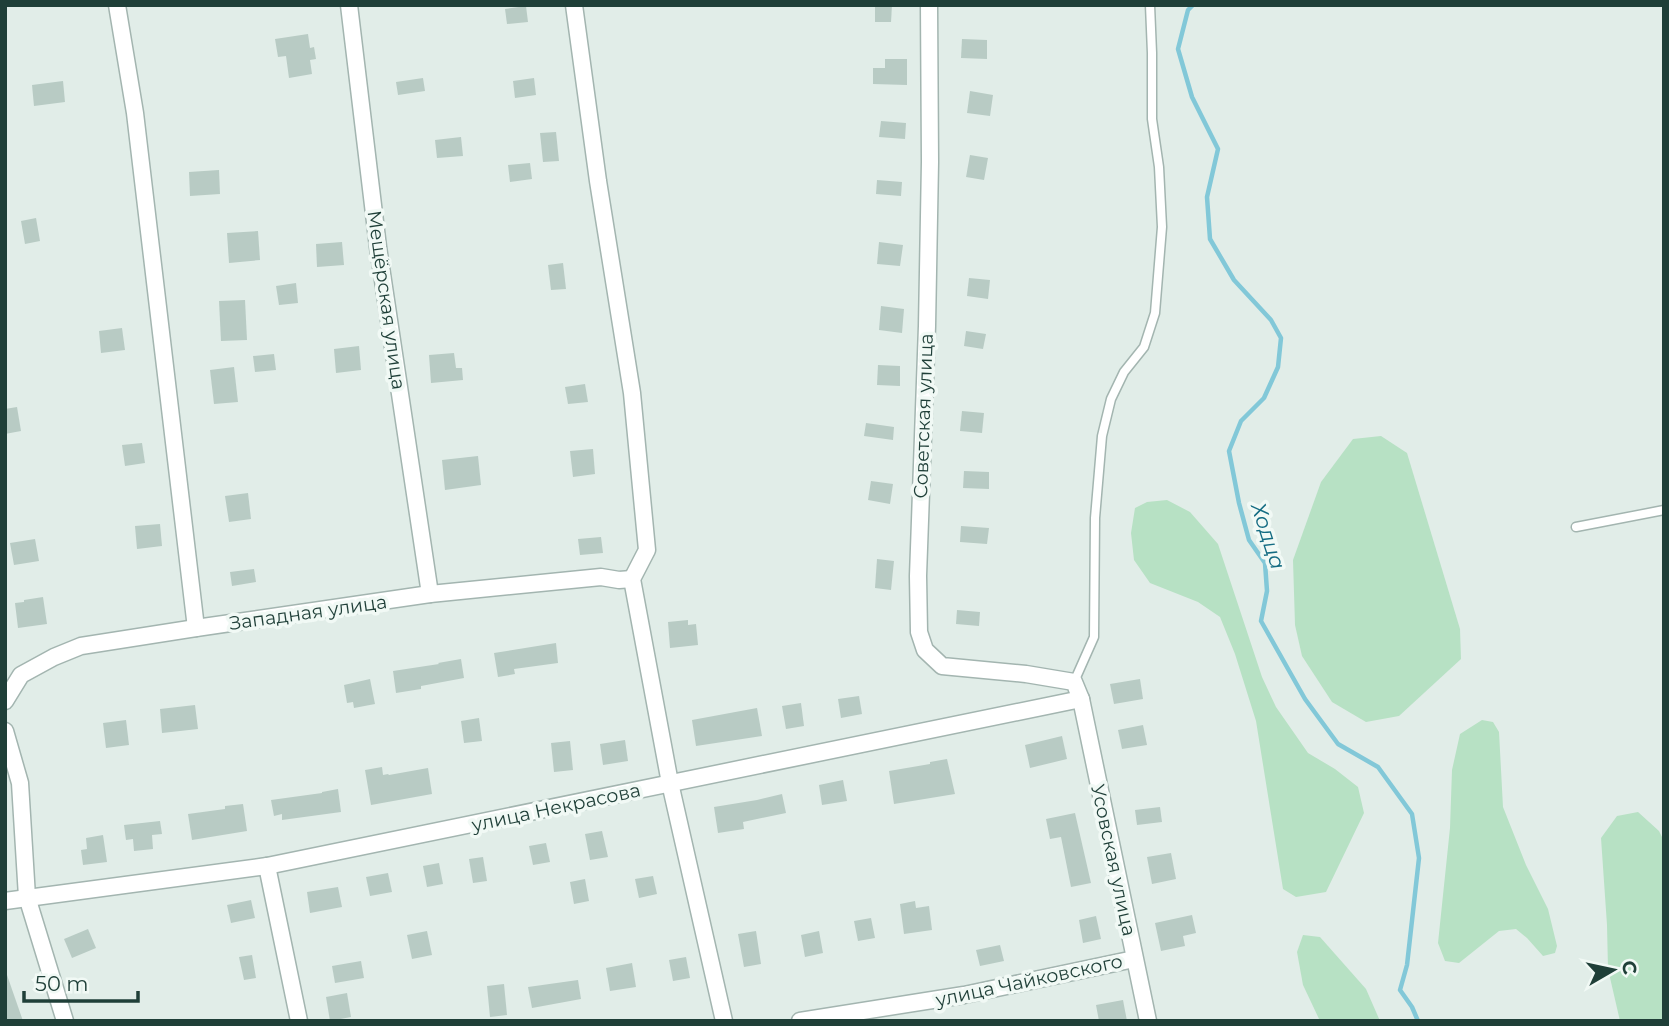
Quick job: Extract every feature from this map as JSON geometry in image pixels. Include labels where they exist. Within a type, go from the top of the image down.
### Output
[{"type":"street","points":[[117,5],[135,113],[196,628]]},
{"type":"street","name":"Мещёрская улица","points":[[349,5],[378,247],[430,594]]},
{"type":"street","points":[[574,5],[597,181],[632,393],[648,550],[632,579],[670,783],[723,1021]]},
{"type":"street","name":"Советская улица","points":[[929,5],[930,162],[918,576],[919,632],[925,650],[942,666],[1026,674],[1074,682]]},
{"type":"street","name":"Западная улица","points":[[5,701],[21,675],[81,646],[430,594],[601,577],[632,579]]},
{"type":"street","points":[[1074,682],[1081,699]]},
{"type":"street","name":"улица Некрасова","points":[[5,901],[267,866],[1081,699]]},
{"type":"street","name":"Усовская улица","points":[[1081,699],[1148,1021]]},
{"type":"street","points":[[5,731],[20,783],[27,897],[65,1021]]},
{"type":"street","points":[[267,866],[299,1021]]},
{"type":"street","name":"улица Чайковского","points":[[800,1021],[964,995],[1134,959]]},
{"type":"lane","points":[[1074,682],[1094,638],[1095,518],[1102,436],[1111,398],[1124,372],[1144,347],[1155,313],[1162,227],[1159,167],[1152,119],[1150,5]]},
{"type":"lane","points":[[1576,527],[1664,510]]},
{"type":"green space","points":[[1381,436],[1407,453],[1460,629],[1461,659],[1399,716],[1366,722],[1332,702],[1302,656],[1295,625],[1293,560],[1321,482],[1353,439]]},
{"type":"green space","points":[[1167,500],[1190,512],[1218,544],[1262,677],[1276,707],[1308,753],[1358,787],[1364,813],[1326,892],[1296,897],[1283,889],[1256,721],[1220,617],[1198,602],[1150,583],[1134,560],[1131,533],[1135,508],[1147,502]]},
{"type":"green space","points":[[1482,720],[1493,722],[1499,732],[1503,807],[1526,865],[1548,909],[1557,946],[1555,953],[1543,956],[1516,929],[1499,931],[1459,963],[1445,961],[1438,943],[1450,828],[1452,770],[1460,734]]},
{"type":"green space","points":[[1638,812],[1659,831],[1664,841],[1664,1021],[1620,1021],[1608,969],[1601,838],[1617,816]]},
{"type":"green space","points":[[1303,935],[1320,937],[1366,989],[1380,1021],[1320,1021],[1303,985],[1297,952]]},
{"type":"building","points":[[875,5],[892,5],[891,22],[875,22]]},
{"type":"building","points":[[526,6],[528,22],[507,24],[505,9]]},
{"type":"building","points":[[308,34],[310,48],[314,47],[316,59],[310,60],[312,74],[289,78],[286,56],[278,57],[275,39]]},
{"type":"building","points":[[962,39],[987,40],[987,59],[961,58]]},
{"type":"building","points":[[885,59],[907,59],[907,85],[873,84],[873,68],[885,68]]},
{"type":"building","points":[[423,78],[425,91],[398,95],[396,82]]},
{"type":"building","points":[[534,78],[536,95],[515,98],[513,81]]},
{"type":"building","points":[[63,81],[65,102],[34,106],[32,85]]},
{"type":"building","points":[[970,91],[993,95],[990,116],[967,113]]},
{"type":"building","points":[[881,121],[906,123],[905,139],[879,137]]},
{"type":"building","points":[[556,132],[559,161],[543,162],[540,133]]},
{"type":"building","points":[[461,137],[463,156],[437,158],[435,140]]},
{"type":"building","points":[[970,155],[988,158],[984,180],[966,177]]},
{"type":"building","points":[[530,163],[532,179],[510,182],[508,165]]},
{"type":"building","points":[[219,170],[220,194],[190,196],[189,172]]},
{"type":"building","points":[[877,180],[902,182],[901,196],[876,194]]},
{"type":"building","points":[[36,218],[40,241],[25,244],[21,221]]},
{"type":"building","points":[[258,231],[260,260],[229,263],[227,233]]},
{"type":"building","points":[[342,242],[344,265],[317,267],[316,244]]},
{"type":"building","points":[[879,242],[903,245],[900,266],[877,264]]},
{"type":"building","points":[[563,263],[566,289],[551,290],[548,265]]},
{"type":"building","points":[[969,278],[990,280],[988,299],[967,296]]},
{"type":"building","points":[[296,283],[298,303],[279,305],[276,286]]},
{"type":"building","points":[[245,300],[247,340],[221,341],[219,301]]},
{"type":"building","points":[[881,306],[904,309],[902,333],[879,330]]},
{"type":"building","points":[[122,328],[125,350],[101,353],[99,331]]},
{"type":"building","points":[[966,331],[986,334],[983,349],[964,346]]},
{"type":"building","points":[[359,346],[361,370],[336,373],[334,349]]},
{"type":"building","points":[[454,353],[456,368],[462,368],[463,380],[431,383],[429,355]]},
{"type":"building","points":[[274,354],[276,370],[255,372],[253,356]]},
{"type":"building","points":[[878,365],[900,366],[900,386],[877,385]]},
{"type":"building","points":[[234,367],[238,402],[214,404],[210,370]]},
{"type":"building","points":[[585,384],[588,402],[568,404],[565,387]]},
{"type":"building","points":[[17,407],[21,431],[5,434],[5,409]]},
{"type":"building","points":[[962,411],[984,413],[982,433],[960,431]]},
{"type":"building","points":[[866,423],[894,427],[893,440],[864,436]]},
{"type":"building","points":[[142,443],[145,463],[125,466],[122,445]]},
{"type":"building","points":[[593,449],[595,474],[573,477],[570,451]]},
{"type":"building","points":[[478,456],[481,485],[445,490],[442,460]]},
{"type":"building","points":[[964,471],[989,472],[989,489],[963,488]]},
{"type":"building","points":[[871,481],[893,484],[890,504],[868,500]]},
{"type":"building","points":[[248,493],[251,519],[229,522],[225,496]]},
{"type":"building","points":[[160,524],[162,546],[137,549],[135,526]]},
{"type":"building","points":[[961,526],[989,528],[987,544],[960,542]]},
{"type":"building","points":[[601,537],[603,553],[580,555],[578,539]]},
{"type":"building","points":[[35,539],[39,561],[14,565],[10,543]]},
{"type":"building","points":[[877,559],[894,561],[891,590],[875,588]]},
{"type":"building","points":[[254,569],[256,582],[232,586],[230,572]]},
{"type":"building","points":[[43,597],[47,624],[18,628],[15,603]]},
{"type":"building","points":[[957,610],[980,612],[979,626],[956,624]]},
{"type":"building","points":[[688,620],[688,625],[696,624],[698,645],[670,648],[668,622]]},
{"type":"building","points":[[556,643],[558,663],[514,669],[515,674],[498,677],[494,653]]},
{"type":"building","points":[[461,659],[464,678],[396,693],[393,671]]},
{"type":"building","points":[[370,679],[375,704],[354,708],[353,702],[347,703],[344,685]]},
{"type":"building","points":[[1140,679],[1143,699],[1114,704],[1110,684]]},
{"type":"building","points":[[859,696],[862,714],[841,718],[838,699]]},
{"type":"building","points":[[801,703],[804,726],[786,729],[782,706]]},
{"type":"building","points":[[195,705],[198,729],[162,733],[160,709]]},
{"type":"building","points":[[757,708],[762,736],[696,746],[692,720]]},
{"type":"building","points":[[479,718],[482,741],[464,743],[461,721]]},
{"type":"building","points":[[126,720],[129,745],[106,748],[103,723]]},
{"type":"building","points":[[1143,725],[1147,745],[1122,749],[1118,730]]},
{"type":"building","points":[[1062,736],[1067,759],[1030,768],[1025,745]]},
{"type":"building","points":[[625,740],[628,761],[603,765],[600,744]]},
{"type":"building","points":[[570,741],[573,770],[554,772],[551,743]]},
{"type":"building","points":[[947,759],[955,794],[894,804],[889,771]]},
{"type":"building","points":[[382,767],[383,775],[428,768],[432,794],[371,805],[365,770]]},
{"type":"building","points":[[843,780],[847,801],[822,805],[819,785]]},
{"type":"building","points":[[338,789],[341,812],[282,820],[282,814],[274,816],[271,800]]},
{"type":"building","points":[[782,794],[786,813],[743,822],[744,829],[718,833],[714,807]]},
{"type":"building","points":[[243,804],[247,831],[192,840],[188,814]]},
{"type":"building","points":[[1160,807],[1162,822],[1137,825],[1135,810]]},
{"type":"building","points":[[1075,813],[1091,883],[1071,887],[1061,837],[1050,839],[1046,819]]},
{"type":"building","points":[[160,821],[162,834],[152,835],[153,849],[134,851],[133,839],[126,840],[124,825]]},
{"type":"building","points":[[602,831],[608,857],[590,860],[585,834]]},
{"type":"building","points":[[103,835],[107,862],[83,865],[81,850],[87,849],[86,838]]},
{"type":"building","points":[[546,843],[550,862],[533,865],[529,846]]},
{"type":"building","points":[[1171,853],[1176,879],[1152,884],[1147,857]]},
{"type":"building","points":[[483,857],[487,881],[473,883],[469,859]]},
{"type":"building","points":[[439,863],[443,884],[427,887],[423,866]]},
{"type":"building","points":[[388,873],[392,892],[370,896],[366,877]]},
{"type":"building","points":[[653,876],[657,894],[639,898],[635,879]]},
{"type":"building","points":[[585,879],[589,901],[574,904],[570,882]]},
{"type":"building","points":[[338,887],[342,907],[310,913],[307,892]]},
{"type":"building","points":[[251,900],[255,918],[231,923],[227,905]]},
{"type":"building","points":[[915,901],[916,908],[929,906],[932,930],[904,934],[900,904]]},
{"type":"building","points":[[1192,915],[1196,933],[1183,936],[1185,946],[1161,951],[1155,923]]},
{"type":"building","points":[[1096,916],[1101,939],[1083,943],[1079,920]]},
{"type":"building","points":[[871,918],[875,938],[858,941],[854,921]]},
{"type":"building","points":[[88,929],[96,948],[72,958],[64,939]]},
{"type":"building","points":[[427,931],[432,955],[412,959],[407,935]]},
{"type":"building","points":[[756,931],[761,964],[744,967],[738,934]]},
{"type":"building","points":[[819,931],[823,953],[805,957],[801,935]]},
{"type":"building","points":[[1000,945],[1004,961],[980,966],[976,950]]},
{"type":"building","points":[[252,955],[256,978],[244,980],[239,957]]},
{"type":"building","points":[[686,957],[690,978],[673,981],[669,960]]},
{"type":"building","points":[[361,961],[364,978],[335,983],[332,966]]},
{"type":"building","points":[[632,963],[636,987],[610,991],[606,968]]},
{"type":"building","points":[[7,975],[23,1021],[5,1021]]},
{"type":"building","points":[[578,980],[581,999],[532,1008],[528,987]]},
{"type":"building","points":[[504,984],[507,1015],[490,1017],[487,986]]},
{"type":"building","points":[[347,993],[351,1017],[330,1021],[326,997]]},
{"type":"building","points":[[1123,1000],[1127,1021],[1099,1021],[1096,1005]]},
{"type":"waterway","name":"Ходца","points":[[1193,5],[1188,10],[1178,49],[1192,97],[1218,149],[1207,197],[1210,239],[1234,280],[1271,320],[1281,338],[1278,367],[1264,398],[1241,421],[1229,451],[1249,540],[1265,563],[1267,591],[1261,621],[1305,699],[1338,744],[1378,767],[1412,814],[1419,858],[1407,965],[1400,990],[1418,1021]]}]
